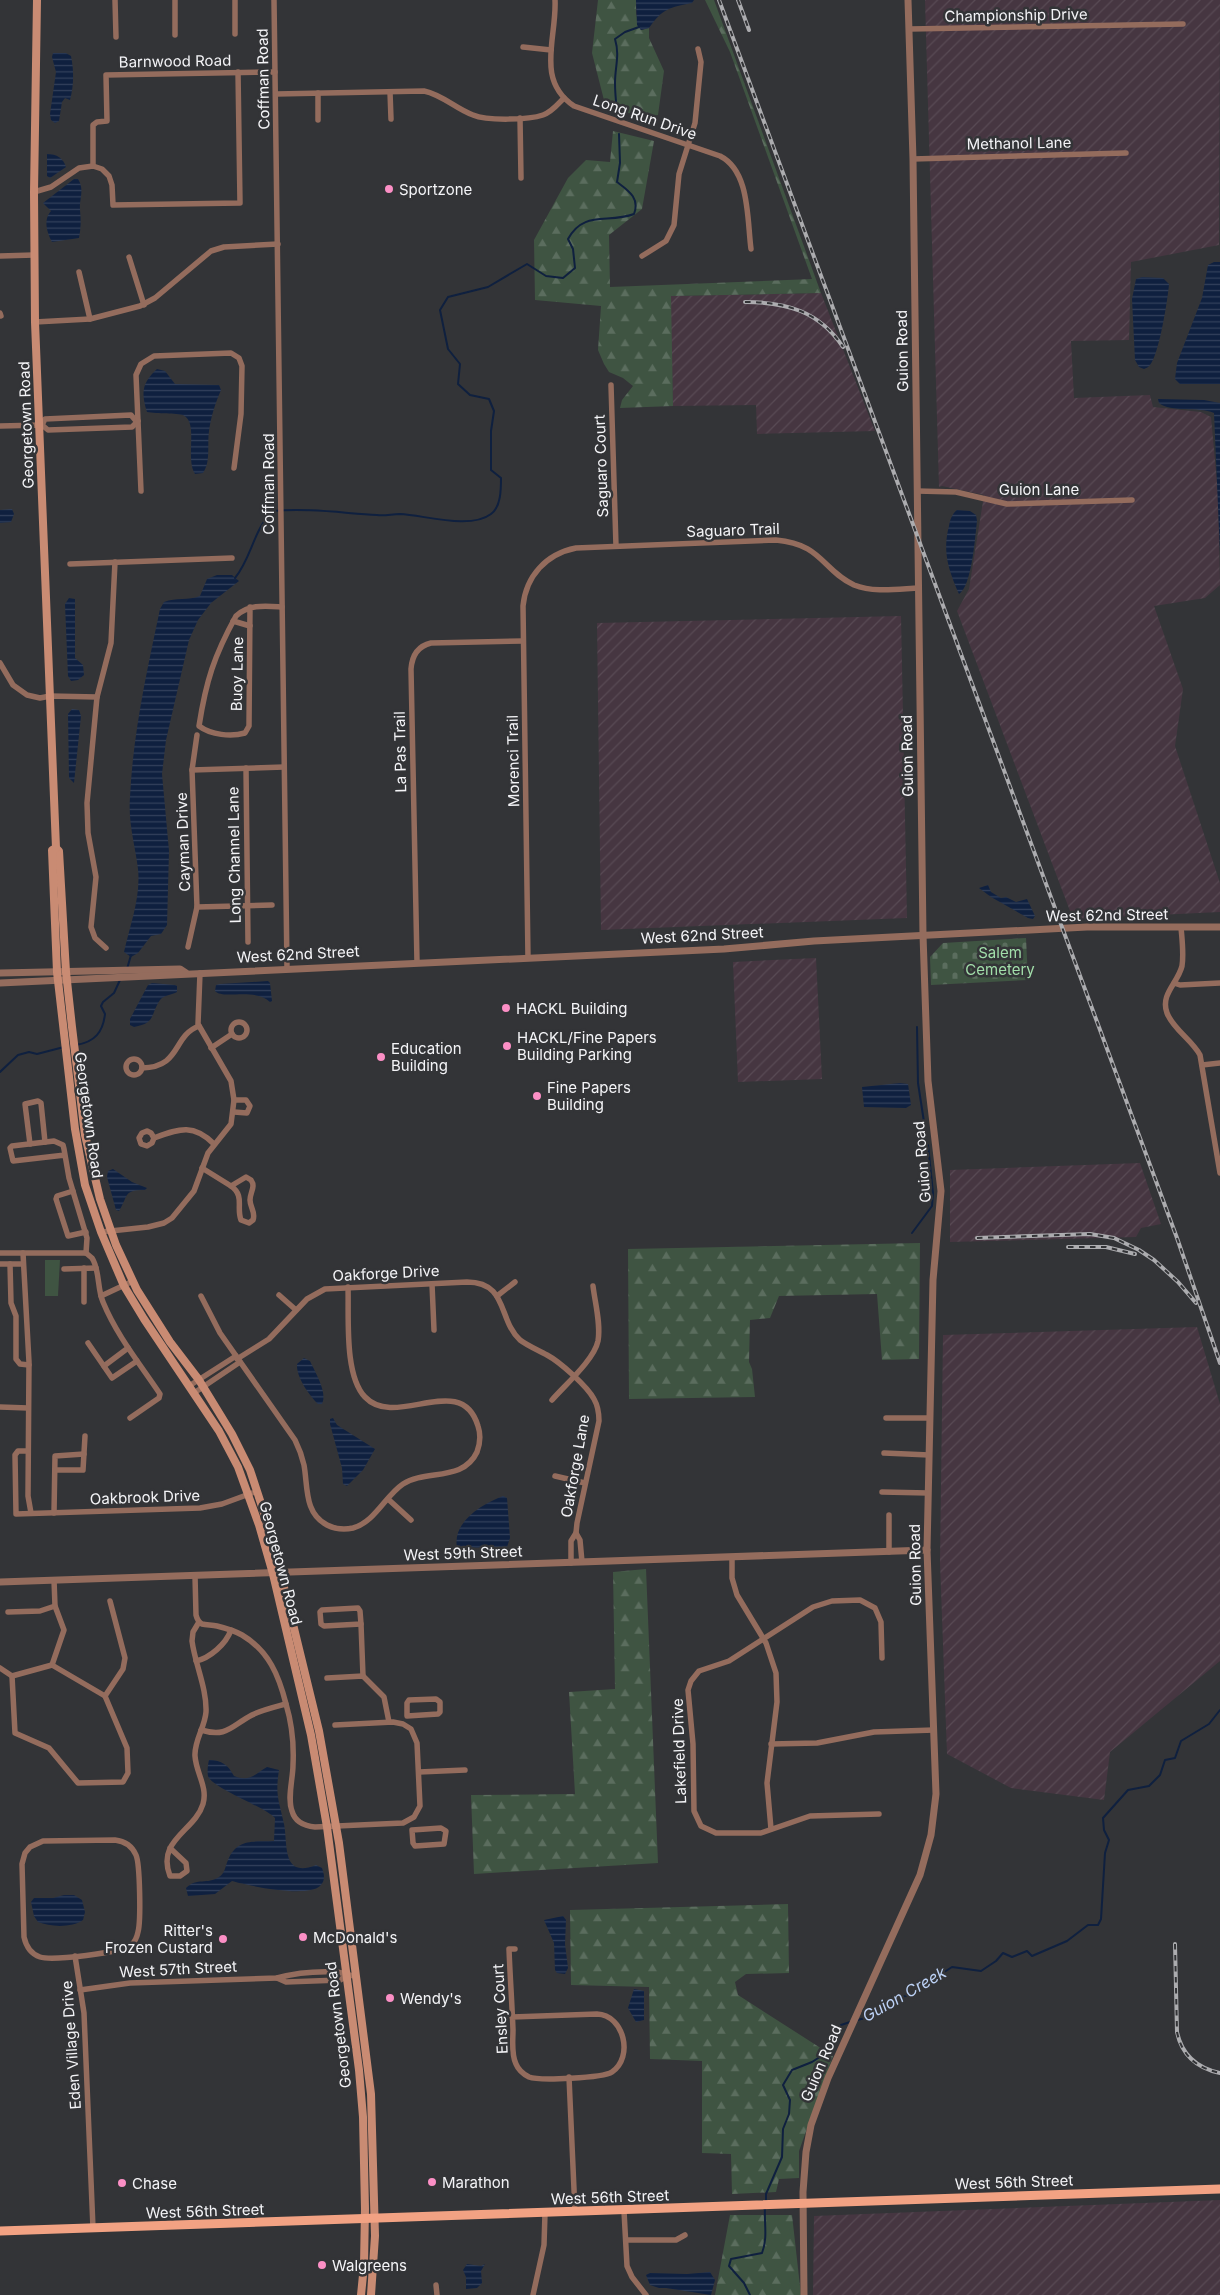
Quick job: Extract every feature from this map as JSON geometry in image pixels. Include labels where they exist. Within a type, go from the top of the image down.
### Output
[{"type":"main road","name":"Georgetown Road","points":[[37,0],[34,192],[35,322],[41,425],[56,848],[59,850],[72,1027],[89,1154],[100,1199],[134,1282],[170,1342],[201,1383],[235,1441],[258,1491],[311,1735],[327,1827],[347,1976],[363,2117],[365,2219],[361,2295]]},
{"type":"main road","name":"Georgetown Road","points":[[56,848],[52,850],[57,976],[80,1159],[85,1185],[101,1232],[124,1286],[230,1452],[248,1494],[277,1573],[319,1731],[337,1827],[371,2094],[375,2219],[371,2295]]},
{"type":"main road","name":"West 56th Street","points":[[0,2231],[1220,2190]]},
{"type":"street","points":[[115,0],[116,37]]},
{"type":"street","points":[[175,0],[175,35]]},
{"type":"street","points":[[235,0],[235,34]]},
{"type":"street","name":"Coffman Road","points":[[274,0],[287,968]]},
{"type":"street","points":[[276,94],[432,93],[475,116],[520,118],[545,114],[564,98],[551,75],[555,0]]},
{"type":"street","name":"Guion Road","points":[[804,2295],[803,2204],[806,2152],[813,2119],[825,2084],[917,1885],[928,1850],[936,1794],[927,1550],[933,1268],[941,1191],[927,1069],[923,935],[913,159],[908,0]]},
{"type":"street","name":"Championship Drive","points":[[910,29],[1183,24]]},
{"type":"street","points":[[524,47],[551,50]]},
{"type":"street","points":[[642,256],[660,246],[671,233],[675,221],[678,179],[694,123],[701,62],[698,49]]},
{"type":"street","points":[[34,192],[51,187],[80,167],[93,166],[102,169],[109,176],[112,185],[113,205],[240,203],[238,72]]},
{"type":"street","name":"Barnwood Road","points":[[93,166],[93,126],[97,122],[107,121],[106,75],[275,72]]},
{"type":"street","points":[[390,92],[391,118]]},
{"type":"street","points":[[318,93],[318,120]]},
{"type":"street","name":"Long Run Drive","points":[[564,98],[580,108],[720,156],[737,170],[742,184],[752,249]]},
{"type":"street","points":[[520,118],[521,178]]},
{"type":"street","name":"Methanol Lane","points":[[913,159],[1126,153]]},
{"type":"street","points":[[35,322],[90,319],[144,305],[211,251],[224,248],[278,244]]},
{"type":"street","points":[[0,256],[34,255]]},
{"type":"street","points":[[129,256],[144,305]]},
{"type":"street","points":[[79,272],[90,319]]},
{"type":"street","points":[[140,490],[136,375],[145,360],[157,355],[229,353],[236,355],[242,364],[241,414],[234,468]]},
{"type":"street","name":"Saguaro Court","points":[[611,385],[616,546]]},
{"type":"street","points":[[41,425],[45,420],[131,415],[137,421]]},
{"type":"street","points":[[0,426],[41,425],[48,430],[132,427],[137,421]]},
{"type":"street","name":"Guion Lane","points":[[917,491],[956,492],[1008,504],[1132,500]]},
{"type":"street","name":"Saguaro Trail","points":[[538,568],[549,558],[565,550],[580,547],[781,540],[812,550],[840,575],[855,585],[875,590],[919,588]]},
{"type":"street","points":[[70,564],[232,558]]},
{"type":"street","points":[[106,948],[95,938],[91,927],[96,877],[86,811],[97,697],[111,643],[115,562]]},
{"type":"street","name":"Morenci Trail","points":[[528,958],[524,597],[529,581],[538,568]]},
{"type":"street","points":[[233,621],[242,611],[250,607],[282,606]]},
{"type":"street","name":"Buoy Lane","points":[[250,607],[250,626],[249,726],[245,733],[236,736],[206,732],[199,726],[204,692],[214,658],[233,621],[250,626]]},
{"type":"street","name":"La Pas Trail","points":[[416,962],[412,659],[419,649],[431,643],[523,640]]},
{"type":"street","points":[[0,663],[11,683],[20,692],[40,698],[50,696],[97,697]]},
{"type":"street","name":"Cayman Drive","points":[[188,947],[197,907],[192,770],[197,735]]},
{"type":"street","points":[[192,770],[284,767]]},
{"type":"street","name":"Long Channel Lane","points":[[246,768],[248,942]]},
{"type":"street","points":[[197,907],[272,905]]},
{"type":"street","name":"West 62nd Street","points":[[111,975],[132,978],[180,976],[186,973],[716,949],[923,935],[1087,927],[1220,927]]},
{"type":"street","points":[[1181,928],[1182,965],[1167,995],[1166,1011],[1169,1018],[1196,1047],[1202,1066],[1220,1173]]},
{"type":"street","name":"West 62nd Street","points":[[0,973],[67,976],[111,975],[149,970],[180,969],[186,973]]},
{"type":"street","points":[[101,1232],[157,1225],[172,1218],[194,1191],[208,1153],[229,1127],[234,1112],[234,1100],[229,1077],[199,1026],[197,1013],[200,973]]},
{"type":"street","name":"West 62nd Street","points":[[0,983],[57,976]]},
{"type":"street","points":[[1174,983],[1180,985],[1220,983]]},
{"type":"street","points":[[142,1068],[157,1066],[166,1062],[189,1030],[199,1026]]},
{"type":"street","points":[[211,1048],[232,1034]]},
{"type":"street","points":[[1202,1066],[1220,1063]]},
{"type":"street","points":[[234,1100],[246,1100],[250,1106],[247,1113],[234,1112]]},
{"type":"street","points":[[30,1144],[25,1104],[38,1101],[41,1103],[46,1142]]},
{"type":"street","points":[[154,1138],[184,1129],[202,1134],[214,1144]]},
{"type":"street","points":[[65,1155],[11,1160],[11,1146],[60,1142],[64,1147],[73,1191],[86,1232],[88,1243],[86,1254]]},
{"type":"street","points":[[202,1168],[236,1190],[240,1199],[241,1220],[250,1222],[255,1216],[250,1200],[254,1186],[252,1181],[246,1177],[231,1186]]},
{"type":"street","name":"Georgetown Road","points":[[73,1191],[57,1196],[56,1199],[68,1236],[86,1232]]},
{"type":"street","points":[[0,1253],[86,1254],[92,1258],[96,1268],[101,1296],[128,1348],[160,1395],[130,1418]]},
{"type":"street","points":[[23,1253],[29,1365],[28,1496],[31,1513],[15,1513],[15,1454],[18,1451],[28,1451]]},
{"type":"street","points":[[0,1264],[23,1264]]},
{"type":"street","points":[[10,1264],[10,1303],[16,1316],[16,1359],[20,1364],[29,1365]]},
{"type":"street","points":[[84,1268],[84,1302]]},
{"type":"street","points":[[64,1269],[96,1268]]},
{"type":"street","points":[[101,1296],[134,1282]]},
{"type":"street","points":[[497,1296],[515,1282]]},
{"type":"street","name":"Oakforge Drive","points":[[191,1390],[269,1339],[307,1299],[318,1292],[330,1288],[476,1283],[490,1289],[497,1296]]},
{"type":"street","points":[[432,1284],[434,1330]]},
{"type":"street","points":[[552,1400],[593,1353],[598,1341],[594,1286]]},
{"type":"street","points":[[202,1296],[218,1330],[295,1440],[304,1463],[309,1504],[316,1517],[335,1528],[352,1528],[367,1521],[408,1482],[450,1473],[466,1465],[478,1449],[479,1430],[472,1414],[454,1402],[437,1401],[391,1408],[376,1405],[366,1398],[359,1388],[352,1364],[348,1287]]},
{"type":"street","points":[[279,1294],[296,1310]]},
{"type":"street","name":"Oakforge Lane","points":[[497,1296],[517,1336],[551,1358],[573,1377],[592,1396],[598,1412],[598,1426],[576,1533],[580,1540],[582,1562]]},
{"type":"street","points":[[88,1343],[113,1378],[137,1361]]},
{"type":"street","points":[[104,1366],[128,1348]]},
{"type":"street","points":[[0,1407],[28,1408]]},
{"type":"street","points":[[886,1418],[930,1418]]},
{"type":"street","points":[[54,1470],[82,1470],[84,1468],[84,1436]]},
{"type":"street","points":[[884,1453],[929,1455]]},
{"type":"street","points":[[54,1513],[54,1470],[57,1454],[84,1454]]},
{"type":"street","points":[[555,1476],[585,1483]]},
{"type":"street","name":"Oakbrook Drive","points":[[31,1513],[204,1507],[229,1502],[258,1491]]},
{"type":"street","points":[[882,1492],[928,1493]]},
{"type":"street","points":[[388,1499],[411,1520]]},
{"type":"street","points":[[889,1515],[889,1552]]},
{"type":"street","points":[[571,1563],[571,1541],[576,1533]]},
{"type":"street","name":"West 59th Street","points":[[0,1582],[927,1550]]},
{"type":"street","points":[[732,1558],[733,1583],[737,1595],[764,1638],[773,1661],[777,1685],[777,1705],[766,1790],[771,1829],[810,1816],[879,1814]]},
{"type":"street","points":[[195,1576],[196,1615],[199,1622]]},
{"type":"street","points":[[52,1665],[64,1631],[55,1606],[54,1580]]},
{"type":"street","name":"Lakefield Drive","points":[[771,1829],[757,1833],[714,1833],[701,1826],[695,1816],[693,1744],[688,1692],[690,1682],[699,1671],[728,1662],[809,1609],[824,1602],[860,1600],[873,1607],[880,1618],[882,1658]]},
{"type":"street","points":[[105,1696],[123,1669],[125,1658],[110,1601]]},
{"type":"street","points":[[8,1612],[40,1611],[55,1606]]},
{"type":"street","points":[[361,1624],[322,1625],[320,1612],[322,1610],[358,1608],[360,1611],[361,1624],[363,1676],[384,1697],[389,1722]]},
{"type":"street","points":[[199,1622],[231,1630],[254,1644],[269,1660],[279,1680],[286,1704],[293,1745],[291,1811],[297,1820],[305,1826],[327,1827],[408,1822],[416,1815],[420,1806],[416,1738],[411,1730],[403,1724],[389,1722],[335,1725]]},
{"type":"street","points":[[170,1848],[186,1863],[187,1871],[180,1876],[170,1876],[167,1868],[170,1848],[197,1816],[203,1804],[204,1787],[195,1756],[205,1718],[206,1703],[192,1639],[194,1630],[199,1622]]},
{"type":"street","points":[[196,1662],[209,1656],[228,1638],[231,1630]]},
{"type":"street","points":[[0,1668],[12,1676],[52,1665],[105,1696],[127,1748],[128,1774],[123,1782],[78,1783],[49,1748],[16,1733],[12,1676]]},
{"type":"street","points":[[327,1678],[363,1676]]},
{"type":"street","points":[[403,1724],[407,1716],[407,1703],[410,1700],[436,1698],[440,1700],[440,1712],[438,1714],[407,1716]]},
{"type":"street","points":[[201,1730],[213,1734],[221,1733],[258,1712],[286,1704]]},
{"type":"street","points":[[771,1744],[817,1743],[880,1732],[934,1730]]},
{"type":"street","points":[[418,1772],[465,1770]]},
{"type":"street","points":[[408,1822],[412,1830],[412,1842],[415,1846],[443,1844],[446,1842],[446,1831],[443,1829],[412,1830]]},
{"type":"street","points":[[118,1840],[132,1849],[138,1863],[139,1929],[135,1941],[125,1949],[75,1956],[43,1958],[32,1952],[26,1944],[24,1935],[22,1866],[26,1852],[38,1842],[118,1840]]},
{"type":"street","name":"Ensley Court","points":[[516,1949],[509,1949],[514,2058],[521,2072],[535,2078],[569,2078]]},
{"type":"street","name":"Eden Village Drive","points":[[75,1956],[84,2013],[93,2228]]},
{"type":"street","name":"West 57th Street","points":[[80,1990],[130,1983],[277,1978],[286,1982],[340,1980],[347,1976],[356,1976]]},
{"type":"street","points":[[512,2017],[603,2014],[618,2025],[622,2033],[621,2060],[613,2072],[602,2076],[569,2078],[574,2212]]},
{"type":"street","points":[[624,2211],[629,2270],[646,2295]]},
{"type":"street","points":[[533,2295],[544,2246],[545,2213]]},
{"type":"street","points":[[626,2240],[676,2240],[685,2235]]},
{"type":"street","points":[[436,2285],[437,2295]]},
{"type":"shaded area","points":[[925,0],[1220,0],[1219,245],[1131,262],[1129,340],[1071,341],[1074,398],[1150,395],[1153,407],[1201,412],[1211,417],[1218,494],[1220,585],[1205,598],[1154,606],[1183,689],[1175,746],[1220,883],[1220,912],[1073,919],[957,611],[969,589],[984,495],[942,486],[939,487]]},
{"type":"shaded area","points":[[821,293],[875,431],[757,434],[756,405],[673,406],[670,296]]},
{"type":"shaded area","points":[[901,616],[907,918],[601,930],[597,623]]},
{"type":"shaded area","points":[[816,958],[822,1079],[738,1082],[733,962]]},
{"type":"shaded area","points":[[1140,1163],[1161,1224],[1141,1228],[1136,1237],[950,1242],[950,1170]]},
{"type":"shaded area","points":[[1197,1327],[1220,1404],[1220,1661],[1110,1752],[1104,1800],[1011,1788],[947,1754],[940,1562],[943,1335]]},
{"type":"shaded area","points":[[1220,2200],[1220,2295],[813,2295],[814,2216]]},
{"type":"green space","points":[[598,0],[636,0],[636,14],[641,30],[649,28],[649,38],[664,71],[658,115],[642,118],[605,104],[592,53]]},
{"type":"green space","points":[[705,0],[714,0],[821,293],[671,296],[673,406],[620,408],[622,400],[633,386],[623,378],[609,372],[598,350],[601,306],[535,300],[534,240],[568,178],[586,160],[610,162],[613,131],[654,141],[642,209],[609,235],[610,287],[812,279],[730,52]]},
{"type":"green space","name":"Salem Cemetery","points":[[1026,938],[1028,980],[931,985],[930,957],[943,943]]},
{"type":"green space","points":[[920,1243],[919,1359],[882,1360],[877,1294],[779,1296],[770,1318],[750,1320],[749,1362],[752,1369],[755,1397],[629,1399],[628,1249]]},
{"type":"green space","points":[[45,1260],[60,1260],[58,1296],[45,1296]]},
{"type":"green space","points":[[646,1569],[658,1863],[474,1874],[471,1795],[575,1794],[569,1692],[615,1689],[613,1572]]},
{"type":"green space","points":[[788,1904],[789,1973],[746,1974],[735,1982],[738,1995],[833,2056],[799,2151],[799,2178],[779,2179],[776,2192],[732,2194],[731,2154],[702,2153],[702,2061],[650,2059],[649,1987],[571,1985],[570,1910]]},
{"type":"green space","points":[[730,2215],[792,2215],[801,2295],[715,2295]]},
{"type":"water","points":[[636,0],[694,0],[692,3],[667,10],[649,28],[641,30],[637,25]]},
{"type":"water","points":[[53,53],[66,53],[71,56],[73,73],[70,100],[65,98],[62,102],[59,121],[55,123],[51,120],[50,114],[56,72],[52,57]]},
{"type":"water","points":[[47,154],[59,157],[66,167],[50,178],[47,176]]},
{"type":"water","points":[[74,179],[78,179],[81,187],[79,238],[52,242],[46,222],[51,211],[43,203]]},
{"type":"water","points":[[1220,262],[1220,384],[1180,384],[1175,379],[1177,363],[1202,298],[1208,265]]},
{"type":"water","points":[[1142,277],[1163,278],[1169,284],[1157,350],[1150,366],[1144,369],[1139,367],[1135,360],[1132,299],[1136,279]]},
{"type":"water","points":[[157,369],[165,371],[175,384],[219,385],[221,390],[211,420],[208,436],[208,459],[203,473],[195,474],[192,467],[191,433],[188,419],[180,414],[147,412],[144,388],[148,379]]},
{"type":"water","points":[[1158,399],[1204,400],[1220,403],[1220,552],[1214,413],[1170,408],[1159,403]]},
{"type":"water","points":[[12,509],[14,514],[11,522],[0,523],[0,510]]},
{"type":"water","points":[[957,510],[970,511],[976,515],[977,521],[970,572],[959,594],[952,577],[946,553],[947,535],[951,519]]},
{"type":"water","points":[[217,575],[232,575],[239,581],[211,603],[198,620],[189,640],[166,740],[162,774],[169,851],[167,925],[161,934],[151,936],[138,953],[131,957],[124,952],[134,911],[139,879],[130,816],[134,749],[141,702],[160,609],[164,602],[200,596],[207,579]]},
{"type":"water","points":[[69,598],[75,599],[75,658],[83,665],[84,675],[78,680],[71,681],[68,676],[65,604]]},
{"type":"water","points":[[72,709],[79,710],[81,716],[74,783],[69,778],[68,714]]},
{"type":"water","points":[[988,885],[991,892],[1001,898],[1006,897],[1016,902],[1027,899],[1035,916],[1033,919],[991,897],[979,888]]},
{"type":"water","points":[[268,981],[270,983],[272,1001],[270,1002],[256,995],[225,994],[215,991],[216,985],[220,984]]},
{"type":"water","points":[[152,983],[175,985],[177,986],[177,992],[160,1000],[149,1021],[134,1027],[130,1025],[130,1019],[148,985]]},
{"type":"water","points":[[900,1083],[908,1084],[911,1105],[906,1108],[864,1107],[862,1087]]},
{"type":"water","points":[[113,1169],[132,1182],[147,1188],[130,1192],[119,1211],[116,1210],[107,1177],[108,1171]]},
{"type":"water","points":[[304,1358],[310,1361],[320,1382],[323,1394],[322,1404],[318,1404],[311,1396],[304,1386],[297,1369],[297,1364]]},
{"type":"water","points":[[333,1418],[337,1425],[375,1449],[363,1470],[347,1486],[343,1484],[342,1468],[330,1424],[330,1419]]},
{"type":"water","points":[[503,1496],[507,1498],[510,1538],[507,1547],[457,1548],[459,1530],[464,1522],[478,1509]]},
{"type":"water","points":[[209,1760],[224,1764],[234,1776],[239,1778],[251,1777],[267,1767],[279,1770],[279,1803],[288,1857],[297,1867],[305,1868],[316,1865],[322,1868],[324,1879],[320,1886],[303,1891],[291,1891],[251,1886],[232,1881],[215,1894],[188,1896],[186,1888],[190,1885],[210,1881],[224,1872],[228,1860],[236,1848],[247,1843],[274,1841],[275,1818],[261,1808],[228,1792],[212,1781],[208,1776]]},
{"type":"water","points":[[74,1895],[82,1900],[85,1912],[83,1920],[78,1923],[61,1926],[38,1922],[34,1916],[31,1902],[34,1898],[53,1898]]},
{"type":"water","points":[[563,1916],[566,1920],[565,1944],[568,1968],[565,1974],[557,1973],[555,1970],[554,1943],[544,1920]]},
{"type":"water","points":[[634,1989],[644,1991],[644,2020],[636,2022],[628,2008]]},
{"type":"water","points":[[467,2264],[481,2266],[485,2264],[481,2271],[482,2283],[477,2288],[466,2289],[466,2277],[463,2270]]},
{"type":"water","points":[[710,2272],[715,2280],[711,2295],[659,2288],[650,2285],[646,2275],[650,2273],[687,2274]]},
{"type":"waterway","points":[[617,112],[615,94],[617,51],[615,39],[625,32],[639,27]]},
{"type":"waterway","points":[[235,578],[241,570],[266,518],[273,511],[312,510],[380,515],[400,514],[459,521],[482,519],[494,511],[500,498],[501,487],[501,478],[491,470],[491,431],[494,411],[489,399],[470,395],[458,384],[460,364],[448,349],[440,310],[448,297],[488,287],[527,264],[546,276],[563,278],[575,268],[573,249],[568,239],[574,230],[581,224],[589,221],[634,214],[636,204],[632,195],[617,182],[620,163],[619,134]]},
{"type":"waterway","points":[[127,969],[131,955]]},
{"type":"waterway","points":[[76,1045],[93,1039],[100,1031],[105,1014],[101,1006],[114,993],[120,980]]},
{"type":"waterway","points":[[917,1027],[918,1083],[926,1135]]},
{"type":"waterway","points":[[0,1072],[18,1055],[29,1052],[37,1054],[64,1047]]},
{"type":"waterway","points":[[912,1233],[932,1206],[933,1193],[928,1145]]},
{"type":"waterway","name":"Guion Creek","points":[[857,2020],[870,2017],[880,2004],[893,1997],[907,1996],[952,1967],[981,1971],[996,1961],[1003,1953],[1012,1957],[1027,1951],[1032,1956],[1067,1941],[1088,1925],[1098,1925],[1101,1919],[1105,1853],[1109,1840],[1104,1830],[1103,1818],[1128,1790],[1149,1786],[1160,1775],[1165,1760],[1175,1758],[1181,1741],[1209,1724],[1220,1710]]},
{"type":"waterway","name":"Guion Creek","points":[[766,2202],[766,2194],[782,2157],[783,2129],[789,2114],[790,2100],[783,2085],[792,2070],[812,2062],[829,2051],[841,2025],[850,2022]]},
{"type":"waterway","name":"Guion Creek","points":[[750,2295],[744,2283],[729,2266],[731,2259],[762,2253],[765,2236],[765,2207]]},
{"type":"railway","points":[[719,0],[1177,1238],[1220,1363]]},
{"type":"railway","points":[[738,0],[749,30]]},
{"type":"railway","points":[[745,302],[774,304],[800,311],[823,325],[843,347]]},
{"type":"railway","points":[[977,1238],[1090,1234],[1114,1238],[1139,1250],[1154,1260],[1178,1282],[1196,1303]]},
{"type":"railway","points":[[1068,1247],[1106,1247],[1135,1254]]},
{"type":"railway","points":[[1175,1944],[1177,2032],[1179,2040],[1192,2060],[1204,2068],[1220,2073]]},
{"type":"place","name":"Sportzone","points":[[389,189]]},
{"type":"place","name":"HACKL Building","points":[[506,1008]]},
{"type":"place","name":"HACKL/Fine Papers Building Parking","points":[[507,1046]]},
{"type":"place","name":"Education Building","points":[[381,1057]]},
{"type":"place","name":"Fine Papers Building","points":[[537,1096]]},
{"type":"place","name":"McDonald's","points":[[303,1937]]},
{"type":"place","name":"Ritter's Frozen Custard","points":[[223,1939]]},
{"type":"place","name":"Wendy's","points":[[390,1998]]},
{"type":"place","name":"Marathon","points":[[432,2182]]},
{"type":"place","name":"Chase","points":[[122,2183]]},
{"type":"place","name":"Walgreens","points":[[322,2265]]}]
